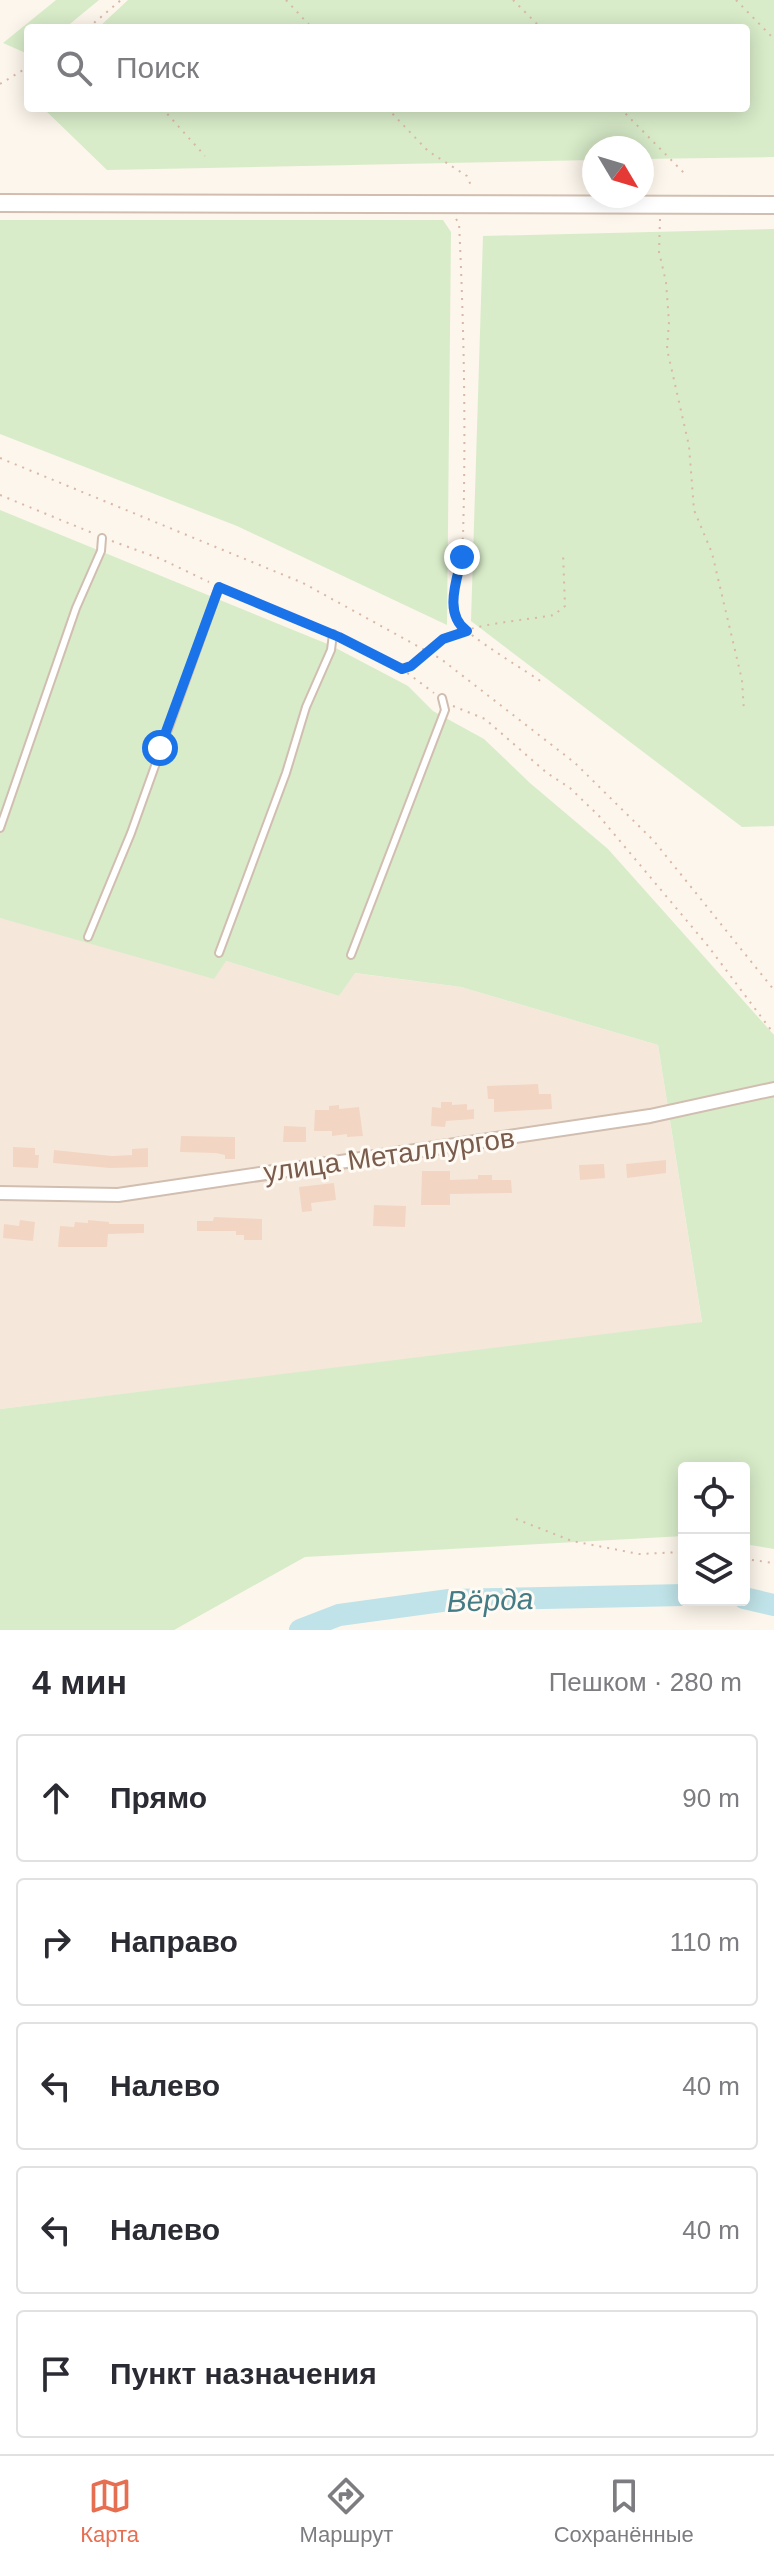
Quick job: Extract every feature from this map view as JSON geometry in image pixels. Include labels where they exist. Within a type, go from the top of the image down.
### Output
[{"type":"street","points":[[0,203],[774,205]]},
{"type":"street","name":"улица Металлургов","points":[[0,1193],[118,1195],[635,1118],[774,1089]]},
{"type":"lane","points":[[0,828],[76,608],[101,551],[102,538]]},
{"type":"lane","points":[[88,937],[131,833],[219,587]]},
{"type":"lane","points":[[219,953],[286,773],[306,707],[331,650],[333,634]]},
{"type":"lane","points":[[351,955],[445,710],[442,698]]},
{"type":"path","points":[[93,24],[121,0]]},
{"type":"path","points":[[286,0],[308,24]]},
{"type":"path","points":[[513,0],[537,24]]},
{"type":"path","points":[[736,0],[774,39]]},
{"type":"path","points":[[0,84],[24,69]]},
{"type":"path","points":[[166,112],[205,156]]},
{"type":"path","points":[[391,112],[428,151],[467,176],[479,205]]},
{"type":"path","points":[[624,112],[685,174]]},
{"type":"path","points":[[445,205],[459,223],[464,324],[466,456],[462,557],[452,607],[461,626],[467,631],[545,684]]},
{"type":"path","points":[[660,206],[659,252],[666,282],[669,322],[667,349],[689,446],[694,510],[712,553],[742,680],[744,712]]},
{"type":"path","points":[[0,458],[303,583],[441,659],[575,763],[654,841],[774,990]]},
{"type":"path","points":[[0,495],[161,559],[219,587],[333,634],[402,669],[442,698],[485,719],[547,773],[570,788],[599,816],[708,946],[774,1034]]},
{"type":"path","points":[[402,669],[411,666],[443,639],[467,631],[554,615],[565,606],[563,553]]},
{"type":"path","points":[[516,1519],[572,1541],[639,1554],[678,1552]]},
{"type":"path","points":[[750,1560],[774,1563]]},
{"type":"shaded area","points":[[0,918],[226,961],[339,996],[354,973],[461,987],[658,1045],[702,1323],[0,1409]]},
{"type":"green space","points":[[56,0],[99,0],[70,24],[26,24]]},
{"type":"green space","points":[[128,0],[774,0],[774,157],[654,159],[654,136],[582,136],[582,160],[107,170],[47,112],[750,112],[750,24],[102,24]]},
{"type":"green space","points":[[24,26],[24,52],[3,43]]},
{"type":"green space","points":[[0,220],[443,220],[451,232],[447,625],[237,526],[0,434]]},
{"type":"green space","points":[[774,229],[774,826],[742,827],[471,621],[483,236]]},
{"type":"green space","points":[[0,510],[330,645],[408,686],[433,711],[484,739],[608,849],[774,1035],[774,1549],[750,1545],[750,1462],[678,1462],[678,1536],[305,1557],[174,1630],[0,1630],[0,1409],[702,1322],[658,1045],[461,987],[355,973],[339,996],[226,961],[214,979],[0,918]]},
{"type":"building","points":[[538,1084],[539,1094],[551,1094],[552,1109],[494,1112],[494,1099],[488,1099],[487,1086]]},
{"type":"building","points":[[441,1102],[467,1104],[467,1110],[474,1109],[474,1119],[446,1121],[445,1127],[431,1126],[432,1107],[441,1108]]},
{"type":"building","points":[[339,1105],[339,1109],[359,1107],[363,1136],[332,1136],[332,1131],[314,1131],[315,1110],[329,1110],[329,1106]]},
{"type":"building","points":[[284,1126],[306,1127],[306,1142],[283,1142]]},
{"type":"building","points":[[181,1136],[235,1137],[235,1159],[225,1159],[225,1155],[216,1153],[180,1152]]},
{"type":"building","points":[[13,1147],[35,1148],[35,1155],[39,1155],[38,1168],[13,1167]]},
{"type":"building","points":[[148,1148],[148,1167],[110,1168],[53,1163],[54,1150],[112,1156],[132,1155],[132,1149]]},
{"type":"building","points":[[666,1160],[666,1173],[627,1178],[626,1164]]},
{"type":"building","points":[[604,1164],[605,1178],[580,1180],[579,1165]]},
{"type":"building","points":[[422,1171],[450,1171],[450,1180],[492,1175],[492,1180],[511,1180],[512,1193],[450,1194],[450,1205],[421,1205]]},
{"type":"building","points":[[334,1183],[336,1200],[311,1203],[312,1211],[302,1212],[299,1187]]},
{"type":"building","points":[[374,1205],[406,1206],[405,1227],[373,1226]]},
{"type":"building","points":[[214,1217],[262,1219],[262,1240],[244,1240],[244,1235],[236,1235],[236,1231],[197,1231],[197,1221],[213,1221]]},
{"type":"building","points":[[20,1220],[35,1222],[33,1241],[3,1238],[4,1224],[19,1226]]},
{"type":"building","points":[[88,1220],[109,1224],[144,1224],[144,1233],[108,1234],[107,1247],[58,1247],[60,1226],[74,1227],[75,1222],[88,1223]]},
{"type":"waterway","name":"Вёрда","points":[[300,1630],[339,1615],[449,1600],[678,1595]]},
{"type":"waterway","name":"Вёрда","points":[[750,1599],[774,1605]]},
{"type":"route","points":[[160,748],[219,587],[339,637],[402,669],[411,666],[443,639],[467,631],[461,626],[452,607],[462,557]]}]
